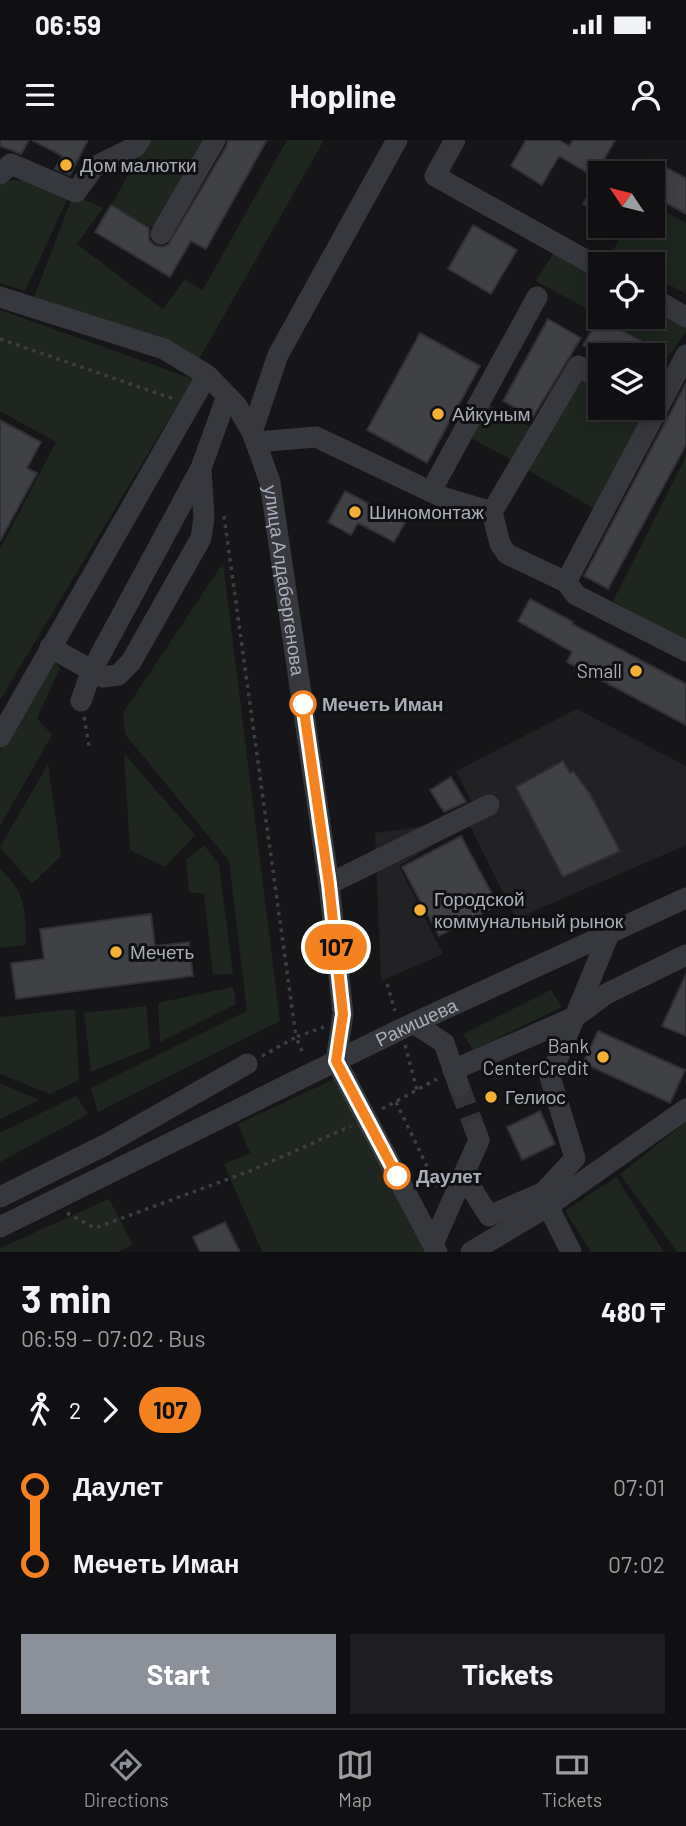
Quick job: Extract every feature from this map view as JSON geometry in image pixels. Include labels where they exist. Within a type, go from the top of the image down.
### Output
[{"type":"street","points":[[0,174],[11,164],[76,192],[94,167],[135,147],[139,140]]},
{"type":"street","points":[[161,234],[215,140]]},
{"type":"street","points":[[397,140],[278,355],[254,437],[316,437],[431,491],[492,512]]},
{"type":"street","points":[[456,140],[435,176],[588,261]]},
{"type":"street","points":[[431,491],[537,297]]},
{"type":"street","name":"улица Алдабергенова","points":[[0,298],[164,349],[207,374],[237,406],[254,437],[270,482],[329,884],[343,1020],[336,1061]]},
{"type":"street","points":[[665,305],[686,317]]},
{"type":"street","points":[[665,391],[686,355]]},
{"type":"street","points":[[588,371],[578,366],[492,512],[500,544],[507,554],[566,582],[576,595],[686,651]]},
{"type":"street","points":[[0,737],[207,374]]},
{"type":"street","points":[[81,701],[91,672],[201,468],[228,396]]},
{"type":"street","points":[[566,582],[649,420]]},
{"type":"street","points":[[50,647],[103,677],[112,677],[131,662],[198,546],[203,529],[201,468]]},
{"type":"street","points":[[329,884],[489,805]]},
{"type":"street","name":"Ракишева","points":[[0,1227],[336,1061],[686,898]]},
{"type":"street","points":[[463,1175],[489,1216],[544,1192],[575,1158],[550,1077],[609,934]]},
{"type":"street","points":[[415,1024],[444,1043],[456,1078],[575,1017],[606,994],[686,955]]},
{"type":"street","points":[[336,1061],[435,1248]]},
{"type":"street","points":[[0,1198],[104,1145],[247,1064]]},
{"type":"street","points":[[471,1252],[548,1206],[686,1109]]},
{"type":"street","points":[[435,1248],[448,1210],[479,1140],[475,1129]]},
{"type":"street","points":[[104,1145],[118,1168]]},
{"type":"street","points":[[548,1206],[571,1252]]},
{"type":"path","points":[[0,339],[190,404]]},
{"type":"path","points":[[223,503],[296,1037],[302,1051]]},
{"type":"path","points":[[81,701],[89,746]]},
{"type":"path","points":[[247,1064],[296,1037],[343,1020]]},
{"type":"path","points":[[73,1217],[94,1228],[250,1171],[366,1119],[396,1102],[456,1078]]},
{"type":"path","points":[[396,1102],[448,1210]]},
{"type":"shaded area","points":[[147,140],[205,140],[154,228],[111,206]]},
{"type":"shaded area","points":[[287,140],[324,140],[198,361],[33,300],[73,195],[103,208],[77,244],[163,309],[185,279],[202,291]]},
{"type":"shaded area","points":[[27,180],[67,200],[25,291],[0,283],[0,181]]},
{"type":"shaded area","points":[[665,212],[686,223],[684,293],[665,283],[665,252],[612,252],[620,238],[665,238]]},
{"type":"shaded area","points":[[555,251],[588,269],[588,309],[536,281]]},
{"type":"shaded area","points":[[0,310],[193,379],[0,700],[0,549],[56,442],[0,411]]},
{"type":"shaded area","points":[[665,311],[686,323],[686,332],[670,354],[665,351],[665,343],[649,343],[623,329],[665,329]]},
{"type":"shaded area","points":[[580,371],[588,375],[588,420],[645,420],[598,511],[523,467]]},
{"type":"shaded area","points":[[487,404],[530,427],[512,460],[469,437]]},
{"type":"shaded area","points":[[686,456],[686,644],[613,601]]},
{"type":"shaded area","points":[[223,563],[280,1021],[98,1112],[91,1088],[247,1011],[229,861],[125,734],[123,713]]},
{"type":"shaded area","points":[[51,657],[60,668],[37,718],[52,735],[0,826],[0,751]]},
{"type":"shaded area","points":[[577,709],[686,766],[686,845],[516,919],[464,814],[475,808],[456,771]]},
{"type":"shaded area","points":[[124,753],[195,835],[165,867],[130,850]]},
{"type":"shaded area","points":[[48,764],[61,856],[32,884],[0,847]]},
{"type":"shaded area","points":[[438,824],[443,839],[399,866],[443,954],[381,981],[375,833]]},
{"type":"shaded area","points":[[204,845],[219,865],[233,974],[213,975],[204,894],[189,892],[186,860]]},
{"type":"shaded area","points":[[0,869],[15,886],[23,903],[26,945],[0,948]]},
{"type":"shaded area","points":[[233,987],[236,1004],[160,1042],[158,1003]]},
{"type":"shaded area","points":[[551,990],[562,1007],[473,1050],[463,1034]]},
{"type":"shaded area","points":[[146,1006],[150,1048],[91,1072],[84,1013]]},
{"type":"shaded area","points":[[75,1009],[79,1080],[50,1094],[0,1074],[0,1017]]},
{"type":"shaded area","points":[[341,1076],[426,1252],[262,1252],[224,1164],[250,1153],[238,1124]]},
{"type":"shaded area","points":[[0,1083],[39,1100],[0,1119]]},
{"type":"shaded area","points":[[76,1096],[88,1114],[0,1162],[0,1133]]},
{"type":"shaded area","points":[[686,1122],[686,1252],[677,1252],[620,1174]]},
{"type":"shaded area","points":[[616,1177],[664,1252],[591,1252],[565,1211]]},
{"type":"shaded area","points":[[109,1199],[133,1245],[117,1252],[0,1252],[0,1248]]},
{"type":"building","name":"Дом малютки","points":[[0,140],[29,140],[21,154],[0,146]]},
{"type":"building","name":"Дом малютки","points":[[32,140],[88,140],[70,175],[55,169],[62,156]]},
{"type":"building","points":[[228,140],[267,140],[206,249],[191,241],[170,277],[95,232],[111,205],[149,228],[149,240],[154,245],[168,245]]},
{"type":"building","points":[[526,140],[559,140],[569,146],[573,140],[615,140],[603,161],[588,161],[588,173],[559,156],[542,185],[511,166]]},
{"type":"building","points":[[665,167],[686,178],[686,214],[665,203]]},
{"type":"building","points":[[473,225],[517,250],[491,294],[448,269]]},
{"type":"building","points":[[548,319],[581,338],[533,417],[503,401]]},
{"type":"building","points":[[592,329],[620,329],[646,343],[588,343],[588,348],[583,345]]},
{"type":"building","points":[[420,333],[480,366],[427,463],[367,430]]},
{"type":"building","points":[[686,383],[686,445],[608,589],[584,576]]},
{"type":"building","points":[[0,420],[41,442],[27,468],[37,473],[0,541]]},
{"type":"building","points":[[345,491],[405,523],[394,542],[358,523],[351,535],[328,522]]},
{"type":"building","points":[[530,599],[686,684],[686,725],[567,662],[572,652],[518,621]]},
{"type":"building","points":[[563,761],[570,773],[573,771],[590,794],[620,851],[563,877],[516,787]]},
{"type":"building","points":[[451,777],[466,802],[444,812],[430,790]]},
{"type":"building","points":[[461,836],[498,905],[439,936],[402,867]]},
{"type":"building","name":"Мечеть","points":[[151,914],[155,946],[189,942],[193,976],[16,999],[11,963],[44,959],[40,929]]},
{"type":"building","points":[[686,974],[686,1036],[662,1026]]},
{"type":"building","points":[[598,1031],[685,1070],[670,1103],[583,1063]]},
{"type":"building","points":[[540,1111],[555,1144],[522,1160],[507,1127]]},
{"type":"building","points":[[225,1222],[240,1252],[200,1252],[193,1237]]},
{"type":"tunnel","points":[[459,1086],[475,1129]]},
{"type":"bus line","name":"107","points":[[303,704],[329,884],[343,1014],[336,1061],[397,1176]]},
{"type":"place","name":"Дом малютки","points":[[66,165]]},
{"type":"place","name":"Айкуным","points":[[438,414]]},
{"type":"place","name":"Шиномонтаж","points":[[355,512]]},
{"type":"place","name":"Small","points":[[636,671]]},
{"type":"place","name":"Мечеть Иман","points":[[303,704]]},
{"type":"place","name":"Городской коммунальный рынок","points":[[420,910]]},
{"type":"place","name":"Мечеть","points":[[116,952]]},
{"type":"place","name":"Bank CenterCredit","points":[[603,1057]]},
{"type":"place","name":"Гелиос","points":[[491,1097]]},
{"type":"place","name":"Даулет","points":[[397,1176]]}]
